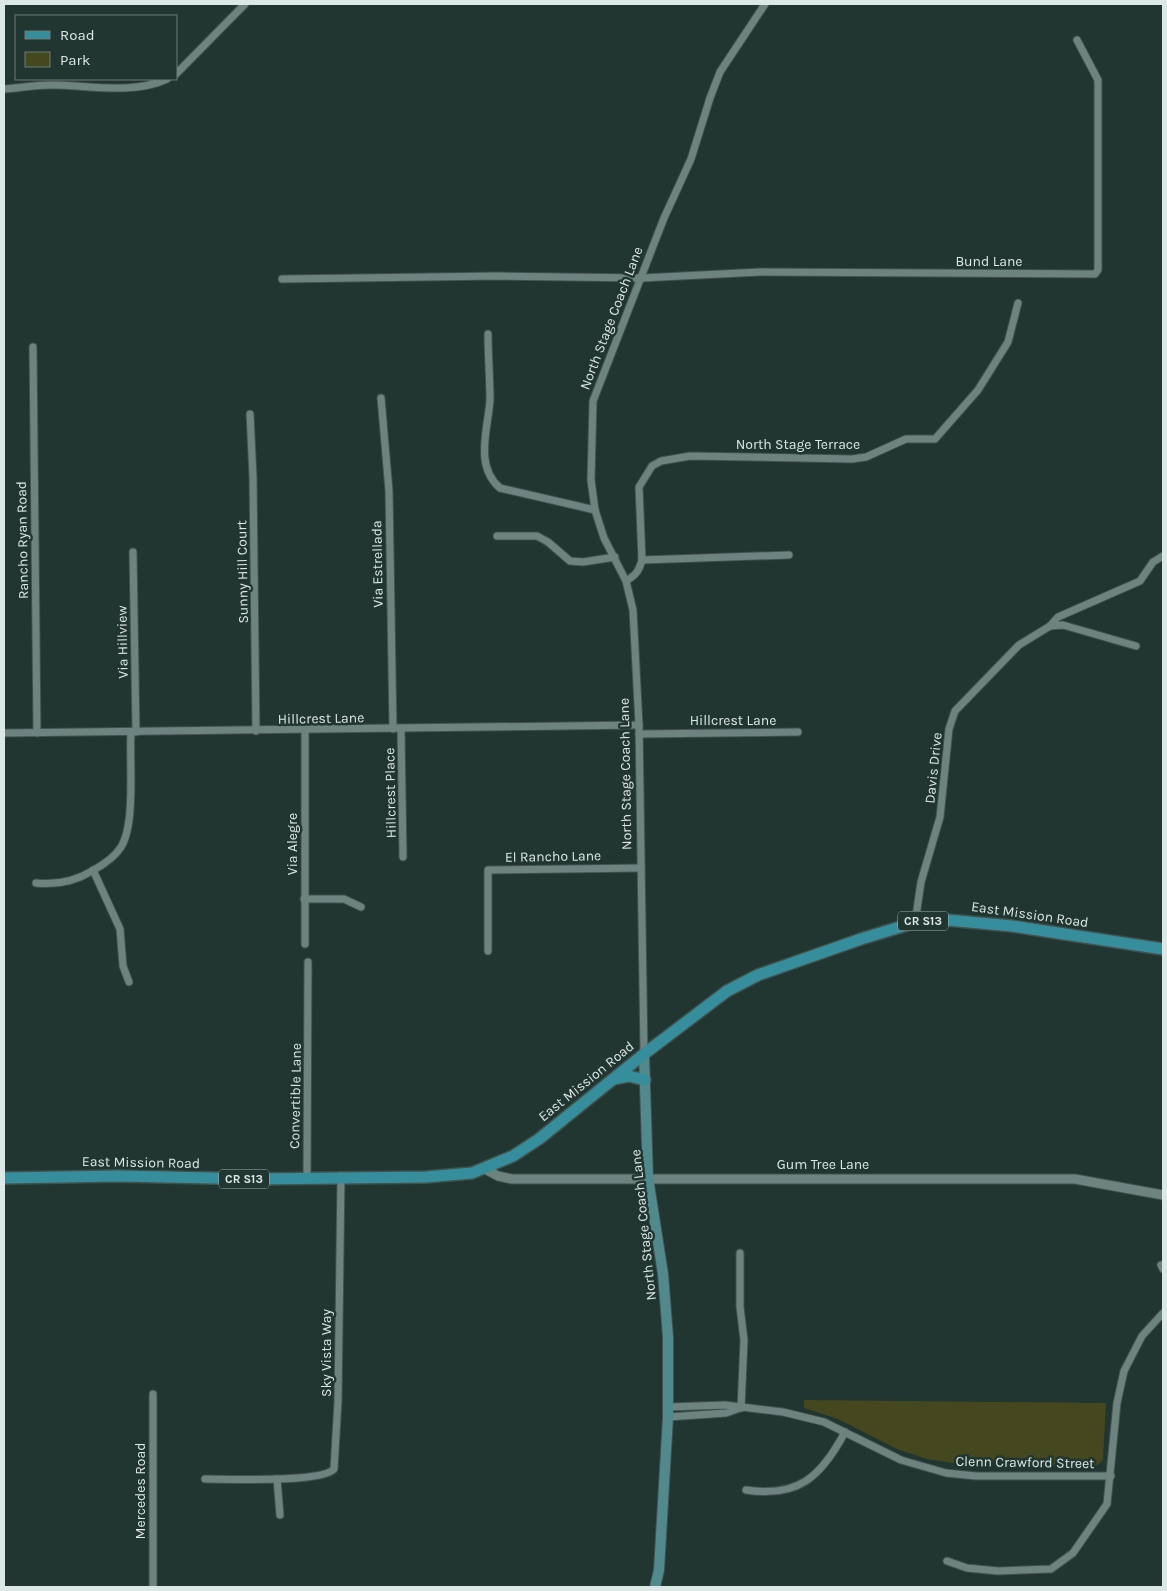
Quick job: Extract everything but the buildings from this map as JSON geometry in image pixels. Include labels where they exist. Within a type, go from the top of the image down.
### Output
[{"type":"main road","name":"East Mission Road","points":[[4,1178],[84,1176],[176,1178],[426,1177],[472,1173],[513,1156],[539,1139],[720,995],[758,975],[861,938],[916,923],[970,920],[1163,949]]},
{"type":"main road","name":"North Stage Coach Lane","points":[[644,1054],[648,1178],[663,1274],[668,1337],[668,1412],[658,1570],[655,1587]]},
{"type":"main road","points":[[613,1080],[629,1076],[645,1080]]},
{"type":"street","points":[[178,72],[245,4]]},
{"type":"street","name":"North Stage Coach Lane","points":[[644,1054],[639,725],[633,610],[626,581],[604,538],[595,510],[591,480],[593,401],[664,218],[691,159],[720,72],[766,4]]},
{"type":"street","name":"Bund Lane","points":[[642,278],[760,272],[1095,274],[1098,270],[1098,80],[1077,40]]},
{"type":"street","points":[[4,89],[48,85],[136,87],[164,80]]},
{"type":"street","points":[[282,279],[489,276],[642,278]]},
{"type":"street","name":"North Stage Terrace","points":[[642,560],[639,487],[652,466],[661,461],[690,456],[852,459],[866,457],[906,439],[934,439],[978,390],[1008,342],[1018,303]]},
{"type":"street","points":[[488,334],[490,400],[484,449],[485,464],[493,482],[500,488],[595,510]]},
{"type":"street","name":"Rancho Ryan Road","points":[[33,347],[37,733]]},
{"type":"street","name":"Via Estrellada","points":[[381,398],[389,491],[393,729]]},
{"type":"street","name":"Sunny Hill Court","points":[[250,414],[256,731]]},
{"type":"street","points":[[497,536],[537,536],[548,542],[570,561],[592,561],[615,557]]},
{"type":"street","name":"Via Hillview","points":[[36,883],[55,884],[82,877],[94,870],[121,847],[129,823],[133,732],[133,552]]},
{"type":"street","points":[[626,581],[636,575],[642,560],[789,555]]},
{"type":"street","name":"Davis Drive","points":[[916,923],[921,882],[940,818],[949,729],[955,711],[1019,646],[1033,635],[1050,626],[1058,617],[1140,581],[1152,562],[1163,556]]},
{"type":"street","points":[[1050,626],[1063,625],[1136,646]]},
{"type":"street","name":"Hillcrest Lane","points":[[4,733],[305,731],[639,725]]},
{"type":"street","name":"Hillcrest Place","points":[[401,729],[403,857]]},
{"type":"street","name":"Via Alegre","points":[[305,731],[305,944]]},
{"type":"street","name":"Hillcrest Lane","points":[[639,734],[798,732]]},
{"type":"street","name":"El Rancho Lane","points":[[488,951],[488,870],[640,868]]},
{"type":"street","points":[[94,870],[120,929],[122,966],[129,982]]},
{"type":"street","points":[[304,899],[344,899],[361,907]]},
{"type":"street","name":"Convertible Lane","points":[[307,1177],[308,962]]},
{"type":"street","name":"Gum Tree Lane","points":[[483,1168],[498,1176],[512,1179],[1076,1179],[1163,1195]]},
{"type":"street","name":"Sky Vista Way","points":[[204,1479],[277,1479],[325,1476],[334,1469],[338,1400],[341,1176]]},
{"type":"street","points":[[740,1253],[740,1306],[744,1340],[741,1408]]},
{"type":"street","points":[[947,1561],[966,1568],[998,1571],[1051,1569],[1073,1553],[1107,1504],[1117,1404],[1124,1371],[1142,1336],[1163,1313]]},
{"type":"street","name":"Mercedes Road","points":[[153,1394],[153,1587]]},
{"type":"street","name":"Clenn Crawford Street","points":[[668,1412],[726,1413],[741,1408],[783,1412],[824,1422],[901,1460],[946,1473],[976,1476],[1111,1476]]},
{"type":"street","points":[[746,1490],[768,1494],[795,1488],[819,1471],[845,1432]]},
{"type":"street","points":[[277,1479],[280,1515]]},
{"type":"green space","points":[[804,1400],[1106,1403],[1103,1460],[1096,1466],[959,1464],[927,1459],[897,1449],[838,1419],[804,1408]]}]
